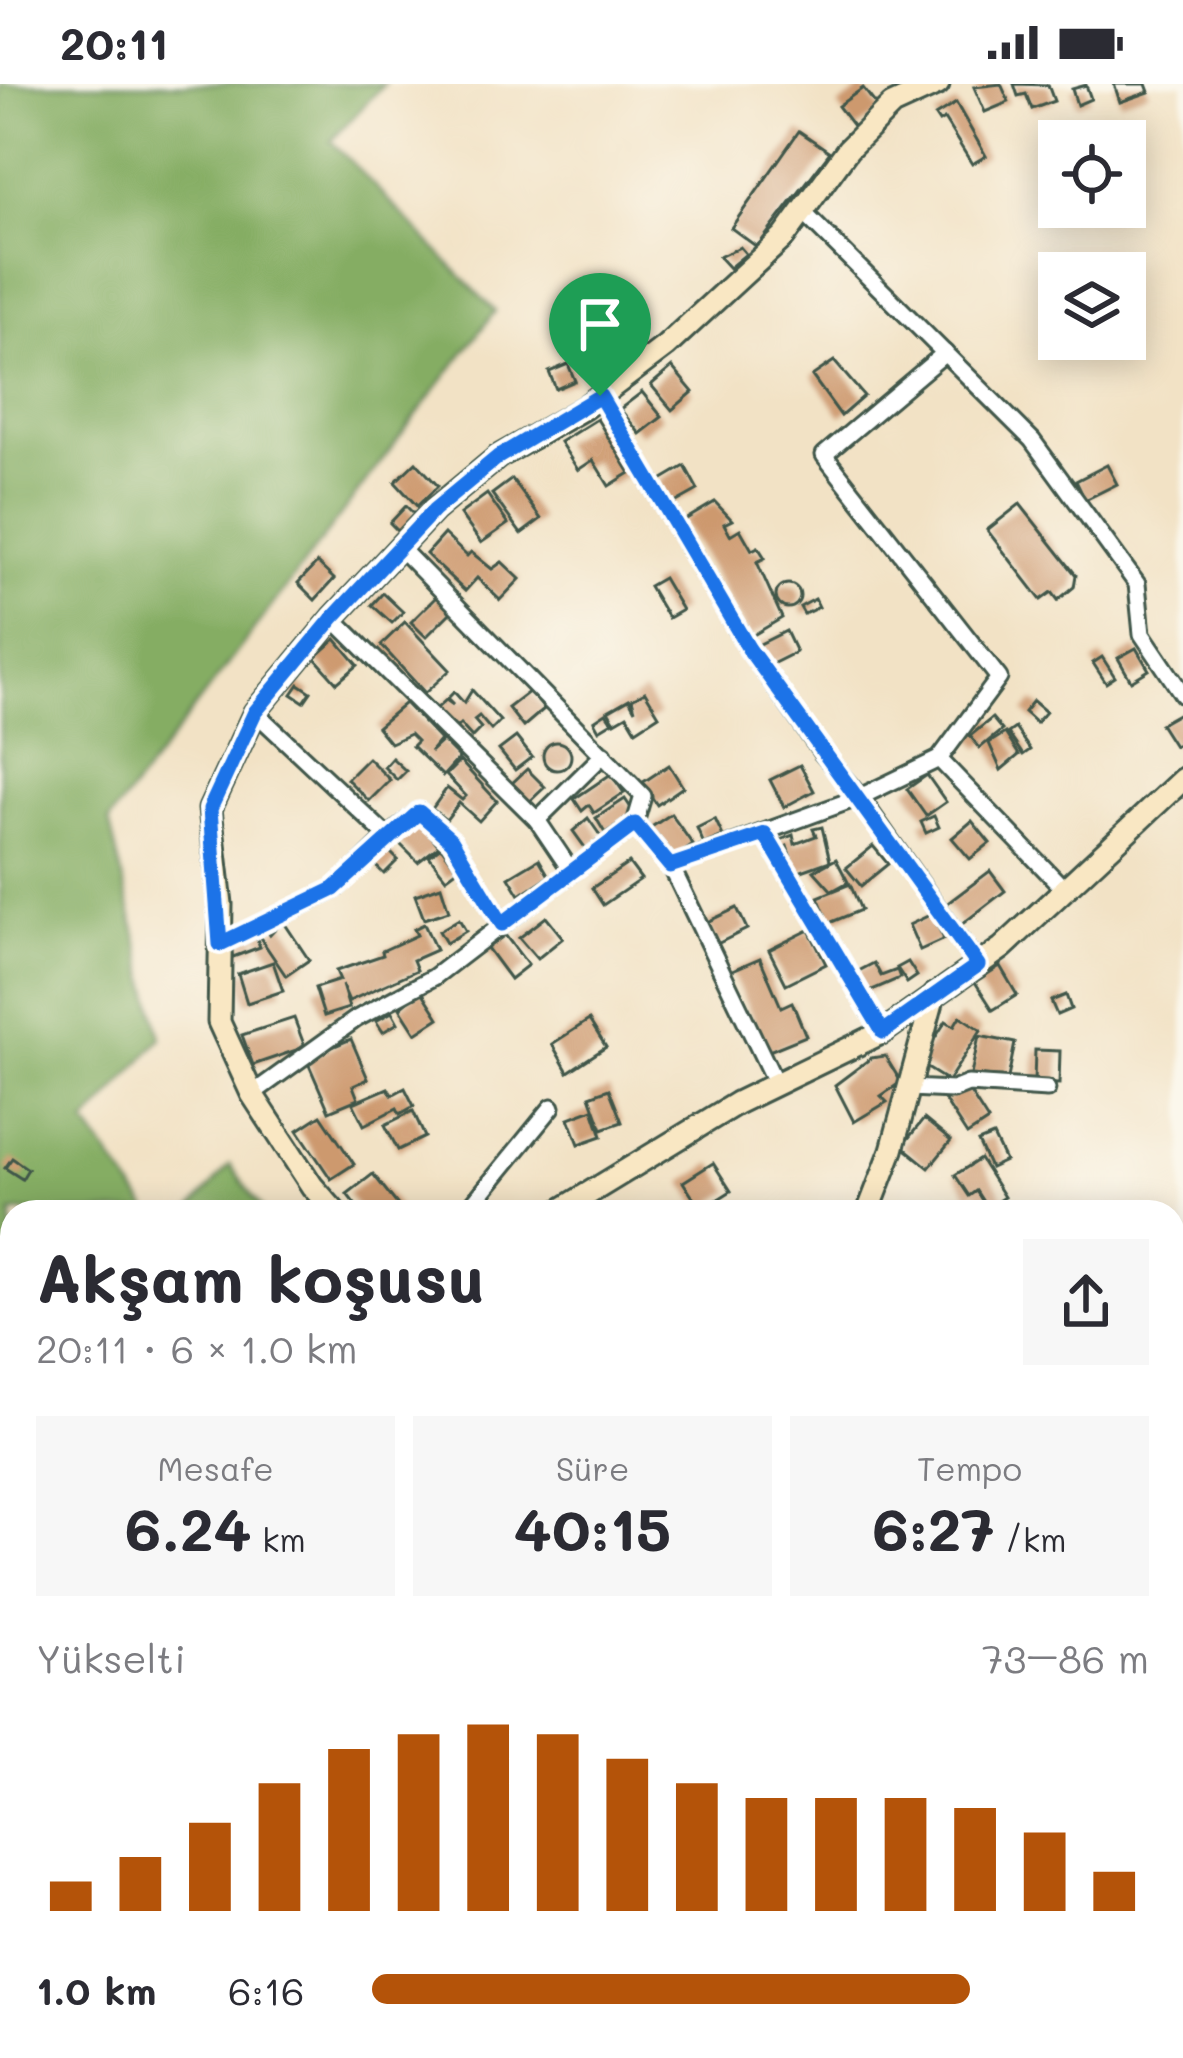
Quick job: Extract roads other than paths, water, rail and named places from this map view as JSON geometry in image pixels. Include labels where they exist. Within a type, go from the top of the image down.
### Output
[{"type":"street","points":[[324,1200],[252,1094],[219,1022],[220,944],[210,809],[255,712],[399,547],[498,457],[600,396],[666,346],[784,237],[848,149],[892,105],[938,84]]},
{"type":"street","points":[[802,211],[1032,440],[1137,584],[1142,634],[1183,695]]},
{"type":"street","points":[[670,866],[860,797],[939,759],[999,678],[824,455],[945,353]]},
{"type":"street","points":[[600,396],[749,649],[978,965]]},
{"type":"street","points":[[252,1094],[356,1019],[434,977],[635,824],[643,796],[399,547]]},
{"type":"street","points":[[333,618],[538,820],[572,872]]},
{"type":"street","points":[[255,712],[388,837]]},
{"type":"street","points":[[538,820],[604,754]]},
{"type":"street","points":[[939,759],[1065,890]]},
{"type":"street","points":[[578,1200],[737,1103],[883,1032],[978,965],[1183,779]]},
{"type":"street","points":[[220,944],[334,889],[419,812],[452,841],[502,924]]},
{"type":"street","points":[[635,824],[670,866],[777,1086]]},
{"type":"street","points":[[765,834],[883,1032]]},
{"type":"street","points":[[872,1200],[934,995]]},
{"type":"street","points":[[909,1088],[952,1090],[968,1084],[1047,1089]]},
{"type":"street","points":[[476,1200],[553,1107]]}]
